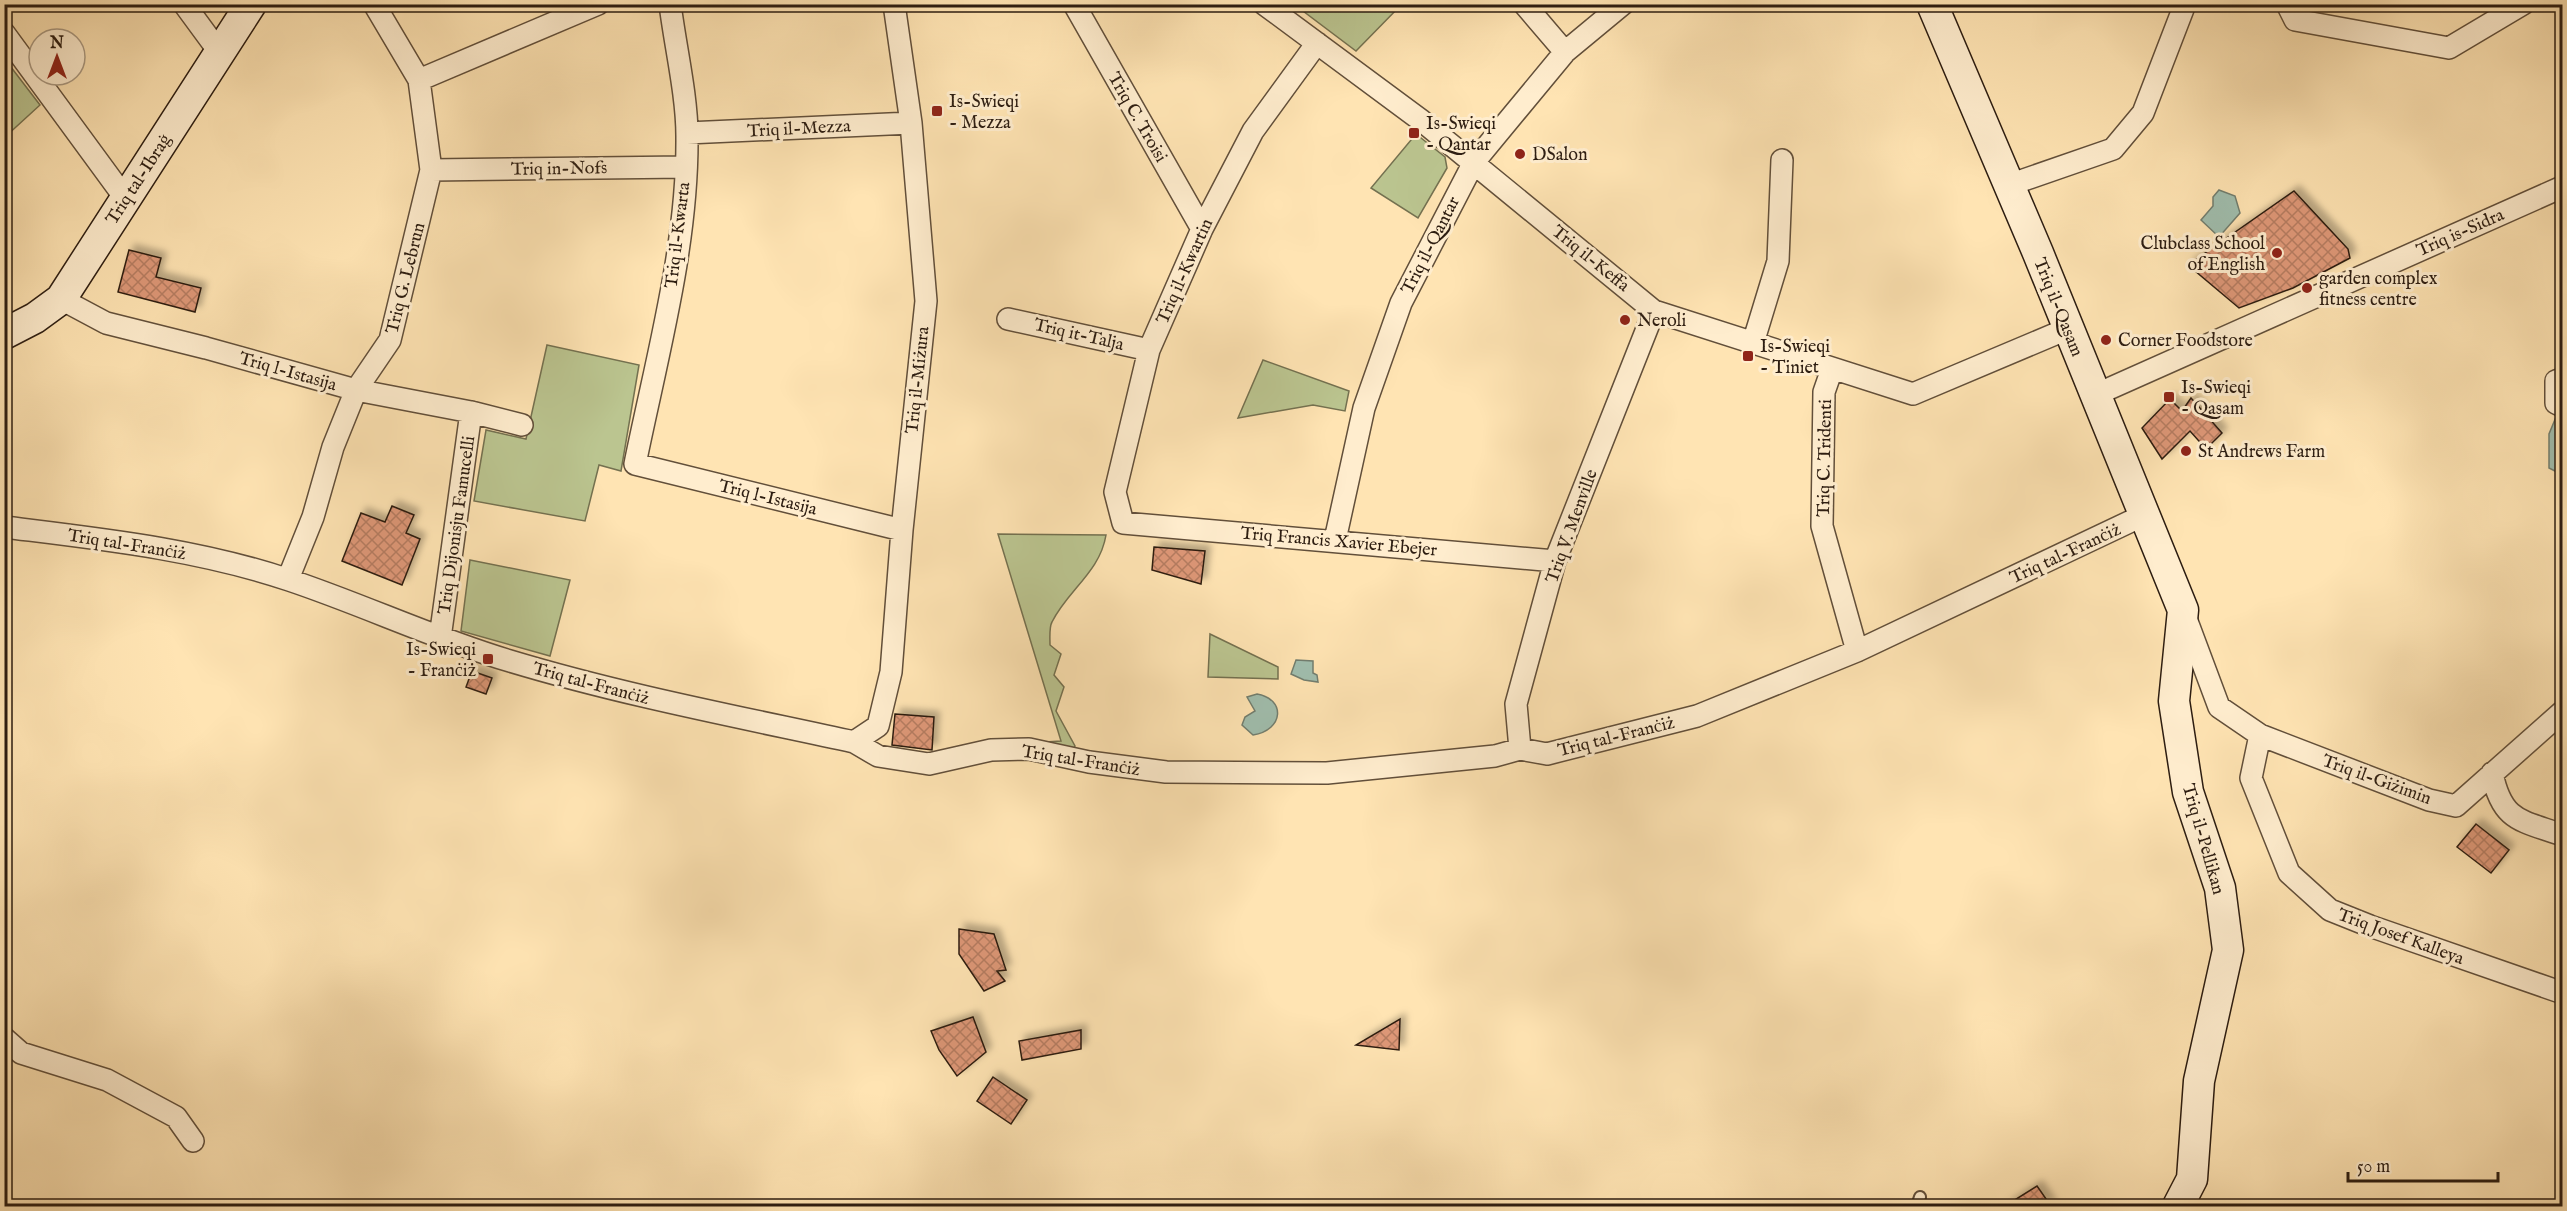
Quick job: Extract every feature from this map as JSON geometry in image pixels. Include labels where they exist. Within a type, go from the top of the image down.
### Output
[{"type":"street","points":[[184,4],[220,53]]},
{"type":"street","name":"Triq tal-Ibraġ","points":[[4,334],[35,318],[61,299],[251,4]]},
{"type":"street","name":"Triq G. Lebrun","points":[[288,579],[313,518],[333,447],[356,390],[390,340],[431,170],[419,80],[375,4]]},
{"type":"street","points":[[419,80],[558,12],[598,4]]},
{"type":"street","name":"Triq il-Kwarta","points":[[634,464],[674,274],[686,167],[687,133],[670,4]]},
{"type":"street","name":"Triq il-Miżura","points":[[854,742],[878,726],[891,672],[902,530],[926,301],[911,123],[894,4]]},
{"type":"street","name":"Triq C. Troisi","points":[[1074,4],[1202,230]]},
{"type":"street","name":"Triq il-Keffa","points":[[1264,4],[1473,162],[1654,311],[1913,394],[2067,328]]},
{"type":"street","points":[[1524,4],[1566,52]]},
{"type":"street","name":"Triq il-Qantar","points":[[1335,540],[1364,408],[1401,303],[1473,162],[1566,52],[1623,4]]},
{"type":"street","name":"Triq il-Qasam","points":[[1932,4],[2009,185],[2183,610]]},
{"type":"street","points":[[2009,185],[2114,149],[2143,113],[2185,4]]},
{"type":"street","points":[[2288,4],[2295,20],[2449,48],[2523,4]]},
{"type":"street","points":[[4,33],[126,198]]},
{"type":"street","name":"Triq il-Kwartin","points":[[1123,523],[1115,492],[1149,350],[1202,230],[1253,131],[1317,43]]},
{"type":"street","name":"Triq il-Mezza","points":[[687,133],[911,123]]},
{"type":"street","points":[[1753,343],[1778,261],[1782,160]]},
{"type":"street","name":"Triq in-Nofs","points":[[431,170],[686,167]]},
{"type":"street","name":"Triq is-Sidra","points":[[2095,395],[2562,187]]},
{"type":"street","name":"Triq l-Istasija","points":[[61,299],[106,323],[356,390],[471,412],[522,425]]},
{"type":"street","name":"Triq V. Menville","points":[[1520,749],[1516,704],[1556,561],[1654,311]]},
{"type":"street","name":"Triq it-Talja","points":[[1008,319],[1149,350]]},
{"type":"street","name":"Triq C. Tridenti","points":[[1832,369],[1824,392],[1822,526],[1857,651]]},
{"type":"street","points":[[2562,379],[2556,381],[2556,403],[2562,406]]},
{"type":"street","name":"Triq Dijonisju Famucelli","points":[[440,638],[471,412]]},
{"type":"street","name":"Triq l-Istasija","points":[[634,464],[902,530]]},
{"type":"street","name":"Triq tal-Franċiż","points":[[4,527],[172,549],[288,579],[440,638],[510,661],[643,697],[854,742],[878,756],[929,765],[991,750],[1029,749],[1089,762],[1166,772],[1327,773],[1495,756],[1520,749],[1546,754],[1697,716],[1857,651],[2144,515]]},
{"type":"street","name":"Triq Francis Xavier Ebejer","points":[[1123,523],[1556,561]]},
{"type":"street","points":[[2183,610],[2219,707],[2259,735]]},
{"type":"street","name":"Triq il-Pellikan","points":[[2178,1206],[2192,1179],[2199,1081],[2228,950],[2220,888],[2188,792],[2174,701],[2183,610]]},
{"type":"street","points":[[2562,712],[2492,773],[2496,796],[2513,818],[2562,835]]},
{"type":"street","name":"Triq il-Giżimin","points":[[2259,735],[2429,800],[2456,806],[2492,773]]},
{"type":"street","name":"Triq Josef Kalleya","points":[[2259,735],[2251,778],[2289,873],[2330,910],[2560,992]]},
{"type":"street","points":[[4,1038],[21,1053],[107,1080],[176,1117],[193,1141]]},
{"type":"green space","points":[[1295,5],[1401,5],[1356,51]]},
{"type":"green space","points":[[4,58],[40,105],[5,137],[4,137]]},
{"type":"green space","points":[[1416,134],[1445,157],[1447,168],[1418,218],[1371,188]]},
{"type":"green space","points":[[547,345],[639,365],[621,471],[599,465],[585,521],[474,501],[486,430],[526,439]]},
{"type":"green space","points":[[1263,360],[1349,391],[1345,411],[1313,405],[1238,418]]},
{"type":"green space","points":[[998,534],[1106,535],[1097,560],[1066,600],[1050,627],[1050,645],[1061,654],[1054,675],[1064,687],[1056,711],[1075,746],[1073,750],[1029,743],[1061,741]]},
{"type":"green space","points":[[470,560],[570,580],[550,656],[461,631]]},
{"type":"green space","points":[[1210,634],[1278,667],[1278,679],[1208,677]]},
{"type":"shaded area","points":[[2219,190],[2235,196],[2240,213],[2219,237],[2201,220],[2213,206],[2213,197]]},
{"type":"shaded area","points":[[2556,417],[2562,420],[2562,465],[2555,471],[2549,468],[2549,434]]},
{"type":"shaded area","points":[[1296,660],[1313,661],[1313,673],[1317,675],[1318,682],[1304,680],[1291,674]]},
{"type":"shaded area","points":[[1257,694],[1273,702],[1278,714],[1271,727],[1253,735],[1242,725],[1245,717],[1255,711],[1247,697]]},
{"type":"building","name":"Clubclass School of English","points":[[2294,191],[2348,249],[2350,258],[2293,288],[2239,308],[2188,265]]},
{"type":"building","points":[[129,250],[161,258],[156,277],[201,288],[195,312],[118,292]]},
{"type":"building","points":[[2191,398],[2222,433],[2206,449],[2190,431],[2162,459],[2142,428],[2170,399],[2182,411]]},
{"type":"building","points":[[392,506],[414,515],[406,533],[420,539],[402,585],[342,561],[361,513],[385,522]]},
{"type":"building","points":[[1154,547],[1205,551],[1201,584],[1152,570]]},
{"type":"building","points":[[472,671],[492,678],[486,694],[466,687]]},
{"type":"building","points":[[895,714],[934,717],[932,750],[892,745]]},
{"type":"building","points":[[2476,824],[2509,850],[2491,873],[2457,847]]},
{"type":"building","points":[[959,929],[994,934],[1006,970],[997,971],[1005,981],[984,991],[959,954]]},
{"type":"building","points":[[973,1017],[986,1052],[957,1076],[939,1050],[931,1031]]},
{"type":"building","points":[[1400,1019],[1399,1050],[1356,1045]]},
{"type":"building","points":[[1081,1030],[1081,1049],[1022,1060],[1019,1041]]},
{"type":"building","points":[[993,1077],[1027,1100],[1011,1124],[977,1101]]},
{"type":"building","points":[[2037,1186],[2051,1206],[2005,1206]]},
{"type":"place","name":"Is-Swieqi - Mezza","points":[[937,111]]},
{"type":"place","name":"Is-Swieqi - Qantar","points":[[1414,133]]},
{"type":"place","name":"DSalon","points":[[1520,154]]},
{"type":"place","name":"Clubclass School of English","points":[[2277,253]]},
{"type":"place","name":"garden complex fitness centre","points":[[2307,288]]},
{"type":"place","name":"Neroli","points":[[1625,320]]},
{"type":"place","name":"Corner Foodstore","points":[[2106,340]]},
{"type":"place","name":"Is-Swieqi - Tiniet","points":[[1748,356]]},
{"type":"place","name":"Is-Swieqi - Qasam","points":[[2169,397]]},
{"type":"place","name":"St Andrews Farm","points":[[2186,451]]},
{"type":"place","name":"Is-Swieqi - Franċiż","points":[[488,659]]}]
